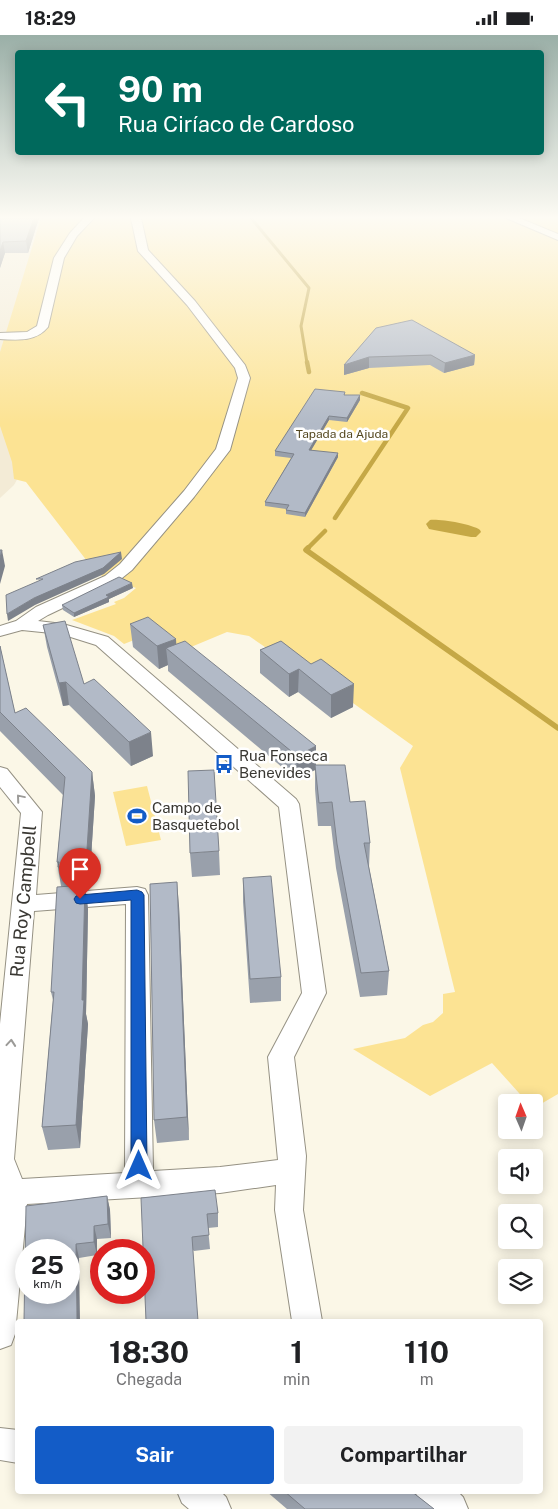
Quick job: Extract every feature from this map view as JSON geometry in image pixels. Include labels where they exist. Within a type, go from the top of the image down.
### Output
[{"type":"street","points":[[0,336],[26,335],[39,331],[42,327],[53,287]]},
{"type":"street","points":[[0,631],[22,625],[42,611],[111,579],[131,562],[189,494],[223,450],[244,378],[241,368],[191,303],[176,287]]},
{"type":"street","points":[[22,625],[63,629],[102,641],[289,804],[314,993],[281,1057],[291,1145],[292,1171],[289,1210],[306,1319]]},
{"type":"street","name":"Rua Roy Campbell","points":[[0,774],[32,812],[0,1159],[7,1194],[0,1334]]},
{"type":"street","points":[[23,904],[137,895],[139,1185]]},
{"type":"street","points":[[7,1194],[220,1180],[292,1171]]},
{"type":"street","points":[[0,1444],[15,1446]]},
{"type":"street","points":[[197,1494],[214,1509]]},
{"type":"street","points":[[435,1494],[451,1509]]},
{"type":"shaded area","points":[[0,287],[37,287],[19,476],[14,485],[0,498]]},
{"type":"shaded area","points":[[430,520],[463,524],[476,528],[481,532],[476,537],[471,537],[429,529],[426,524]]},
{"type":"green space","name":"Tapada da Ajuda","points":[[20,287],[558,287],[558,1094],[543,1103],[543,1094],[520,1094],[492,1063],[430,1096],[353,1049],[405,1038],[423,1025],[433,1022],[443,1013],[443,994],[455,992],[400,768],[413,746],[318,678],[313,680],[249,636],[227,632],[179,652],[154,632],[124,644],[114,636],[72,620],[116,604],[114,602],[124,598],[136,588],[97,574],[26,482],[14,479],[12,462],[0,426],[0,352]]},
{"type":"green space","name":"Campo de Basquetebol","points":[[147,786],[161,840],[126,846],[113,792]]},
{"type":"building","points":[[412,320],[475,355],[445,363],[431,355],[369,357],[344,365],[376,328]]},
{"type":"building","points":[[315,389],[345,392],[344,395],[360,395],[347,418],[329,416],[309,450],[338,453],[305,513],[286,510],[289,505],[265,502],[294,454],[275,451]]},
{"type":"building","points":[[121,552],[103,568],[34,598],[7,614],[6,595],[43,579],[36,579],[75,562]]},
{"type":"building","points":[[119,577],[132,583],[106,595],[109,597],[74,613],[62,605]]},
{"type":"building","points":[[148,617],[176,639],[157,646],[130,624]]},
{"type":"building","points":[[65,621],[84,684],[94,679],[151,732],[129,742],[66,682],[59,683],[43,625]]},
{"type":"building","points":[[185,641],[316,746],[297,756],[166,648]]},
{"type":"building","points":[[281,641],[311,664],[321,659],[354,684],[331,695],[299,669],[289,674],[260,650]]},
{"type":"building","points":[[0,646],[15,713],[26,708],[92,772],[86,865],[58,867],[65,777],[0,712]]},
{"type":"building","points":[[315,765],[345,765],[350,802],[365,801],[370,843],[364,843],[389,971],[361,973],[337,844],[332,802],[319,803]]},
{"type":"building","points":[[214,770],[219,851],[190,853],[188,771]]},
{"type":"building","points":[[271,876],[281,977],[250,979],[243,878]]},
{"type":"building","points":[[177,882],[187,1117],[154,1120],[150,884]]},
{"type":"building","points":[[85,885],[82,1000],[84,1000],[76,1125],[42,1127],[54,992],[51,992],[57,887]]},
{"type":"building","points":[[215,1190],[218,1213],[207,1214],[209,1235],[192,1237],[198,1319],[146,1319],[145,1304],[155,1304],[155,1239],[143,1239],[141,1198]]},
{"type":"building","points":[[107,1196],[108,1224],[94,1226],[94,1239],[90,1239],[90,1242],[80,1244],[80,1239],[25,1239],[26,1206]]},
{"type":"building","points":[[24,1304],[77,1304],[77,1319],[24,1319]]},
{"type":"building","points":[[288,1494],[415,1494],[434,1509],[305,1509]]},
{"type":"waterway","points":[[307,363],[301,326],[308,287]]},
{"type":"waterway","points":[[307,362],[309,372]]},
{"type":"waterway","points":[[335,518],[408,408],[362,393]]},
{"type":"waterway","points":[[325,531],[306,550],[558,728]]},
{"type":"place","name":"Rua Fonseca Benevides","points":[[224,764]]},
{"type":"place","name":"Campo de Basquetebol","points":[[137,816]]},
{"type":"route","points":[[80,899],[137,895],[139,1166]]}]
